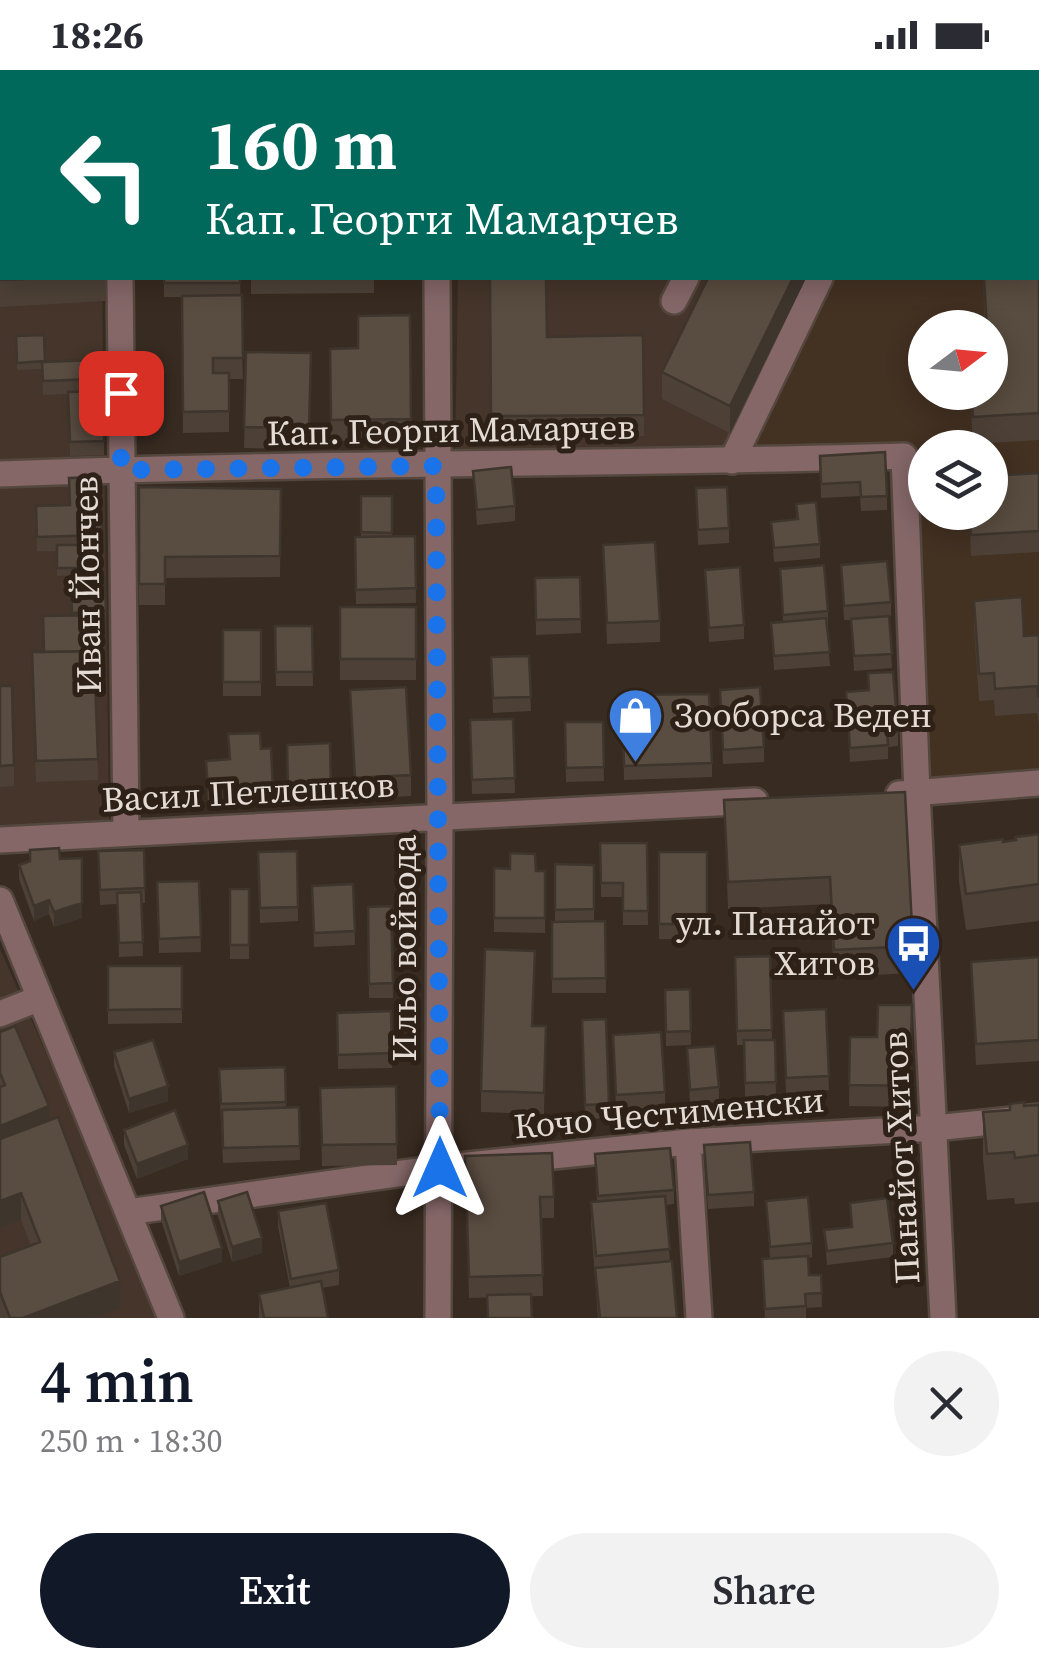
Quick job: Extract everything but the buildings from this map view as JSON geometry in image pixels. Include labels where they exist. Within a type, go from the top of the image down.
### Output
[{"type":"street","name":"Иван Йончев","points":[[120,280],[126,832]]},
{"type":"street","name":"Ильо войвода","points":[[437,280],[438,1318]]},
{"type":"street","points":[[674,301],[685,280]]},
{"type":"street","points":[[732,461],[819,280]]},
{"type":"street","name":"Кап. Георги Мамарчев","points":[[0,474],[904,456]]},
{"type":"street","name":"Панайот Хитов","points":[[904,456],[944,1318]]},
{"type":"street","points":[[877,795],[1039,784]]},
{"type":"street","name":"Васил Петлешков","points":[[0,840],[778,800]]},
{"type":"street","points":[[0,900],[171,1318]]},
{"type":"street","points":[[0,1014],[40,998]]},
{"type":"street","name":"Кочо Честименски","points":[[128,1212],[440,1168],[688,1142],[935,1128],[1039,1117]]},
{"type":"street","points":[[688,1142],[699,1318]]},
{"type":"shaded area","points":[[0,280],[102,280],[109,821],[0,828]]},
{"type":"shaded area","points":[[458,280],[811,280],[732,448],[455,456]]},
{"type":"shaded area","points":[[819,280],[1039,280],[1039,783],[917,793],[903,456],[732,461]]},
{"type":"shaded area","points":[[0,949],[163,1318],[0,1318]]},
{"type":"place","name":"Зооборса Веден","points":[[635,764]]},
{"type":"place","name":"ул. Панайот Хитов","points":[[914,992]]},
{"type":"route","points":[[121,393],[121,470],[436,466],[440,1168]]}]
